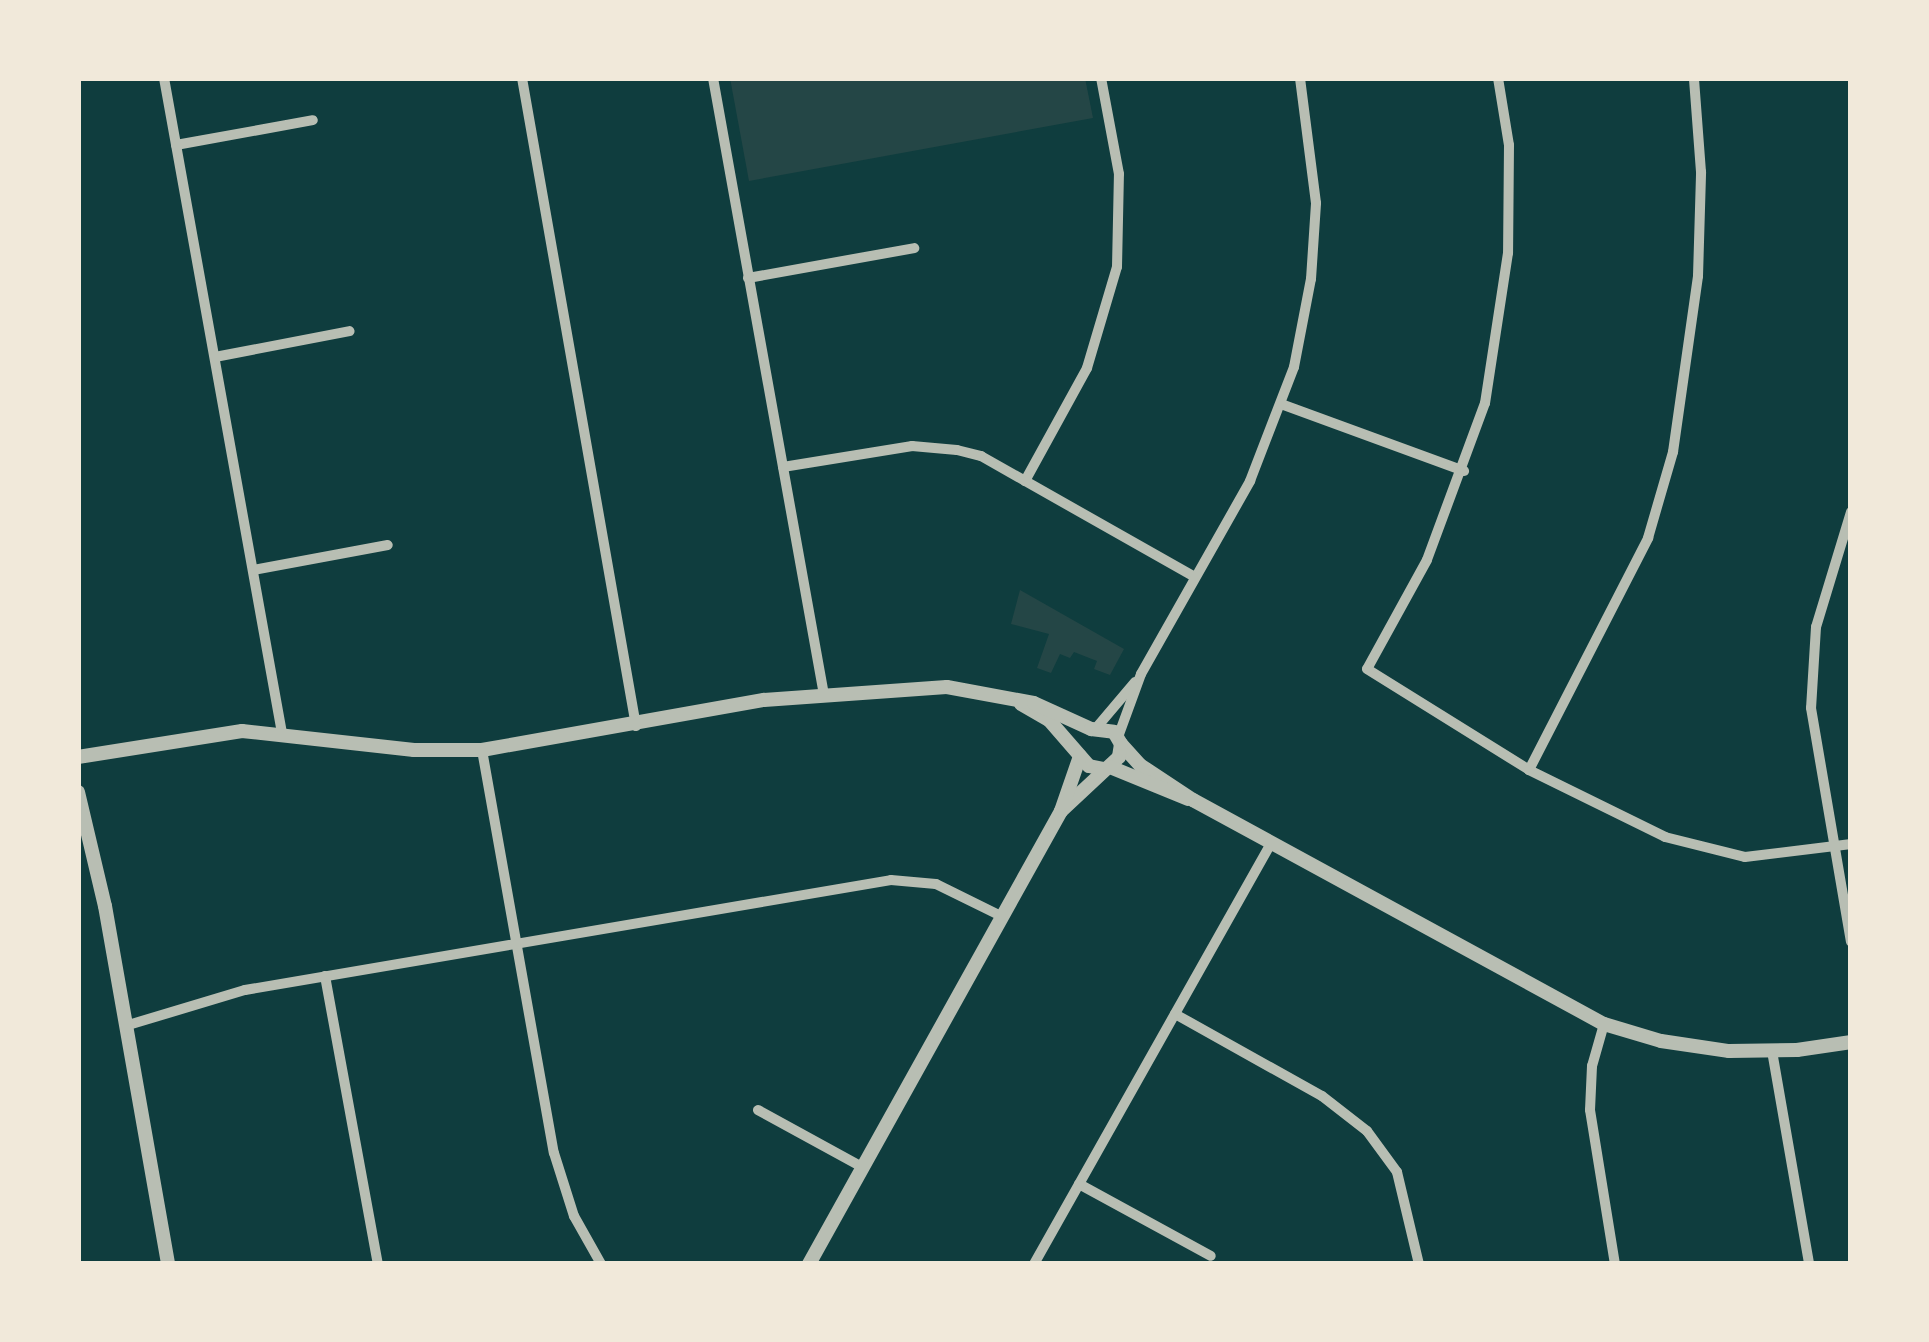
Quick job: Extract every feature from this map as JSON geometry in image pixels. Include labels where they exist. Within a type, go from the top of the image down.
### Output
[{"type":"street","points":[[164,78],[282,733]]},
{"type":"street","points":[[522,78],[636,726]]},
{"type":"street","points":[[713,78],[824,694]]},
{"type":"street","points":[[1025,481],[1087,368],[1117,267],[1119,175],[1101,78]]},
{"type":"street","points":[[830,1264],[812,1259],[1061,811],[1079,753],[1094,728],[1141,674],[1250,481],[1282,404],[1301,340],[1316,202],[1300,78]]},
{"type":"street","points":[[1498,78],[1509,146],[1508,253],[1485,403],[1464,471],[1427,560],[1367,669],[1528,770],[1701,850],[1745,857],[1851,844]]},
{"type":"street","points":[[1528,770],[1648,538],[1673,452],[1698,276],[1701,172],[1694,78]]},
{"type":"street","points":[[176,145],[313,120]]},
{"type":"street","points":[[748,278],[914,248]]},
{"type":"street","points":[[215,358],[350,331]]},
{"type":"street","points":[[1282,404],[1464,471]]},
{"type":"street","points":[[783,467],[912,446],[981,456],[1196,578]]},
{"type":"street","points":[[1851,512],[1816,627],[1811,708],[1851,942]]},
{"type":"street","points":[[253,569],[388,545]]},
{"type":"street","points":[[1836,568],[1851,573]]},
{"type":"street","points":[[1061,811],[1119,758],[1119,740],[1141,674]]},
{"type":"street","points":[[78,757],[242,731],[414,749],[482,750],[764,700],[947,687],[1055,710],[1119,740],[1141,766],[1193,800],[1604,1024],[1661,1041],[1772,1051],[1851,1042]]},
{"type":"street","points":[[1020,704],[1049,720],[1089,766],[1193,800]]},
{"type":"street","points":[[482,750],[562,1183],[602,1264]]},
{"type":"street","points":[[78,792],[168,1264]]},
{"type":"street","points":[[1034,1264],[1271,843]]},
{"type":"street","points":[[124,1026],[221,995],[906,879],[936,884],[1003,917]]},
{"type":"street","points":[[325,976],[379,1264]]},
{"type":"street","points":[[1175,1014],[1322,1096],[1367,1131],[1396,1172],[1419,1264]]},
{"type":"street","points":[[1604,1024],[1592,1066],[1590,1110],[1615,1264]]},
{"type":"street","points":[[1772,1051],[1809,1264]]},
{"type":"street","points":[[758,1110],[864,1168]]},
{"type":"street","points":[[1079,1184],[1211,1256]]},
{"type":"shaded area","points":[[730,78],[1085,78],[1093,118],[749,181]]},
{"type":"shaded area","points":[[1020,590],[1124,649],[1110,675],[1094,669],[1097,661],[1074,652],[1070,658],[1060,654],[1051,673],[1037,668],[1049,634],[1011,624]]}]
